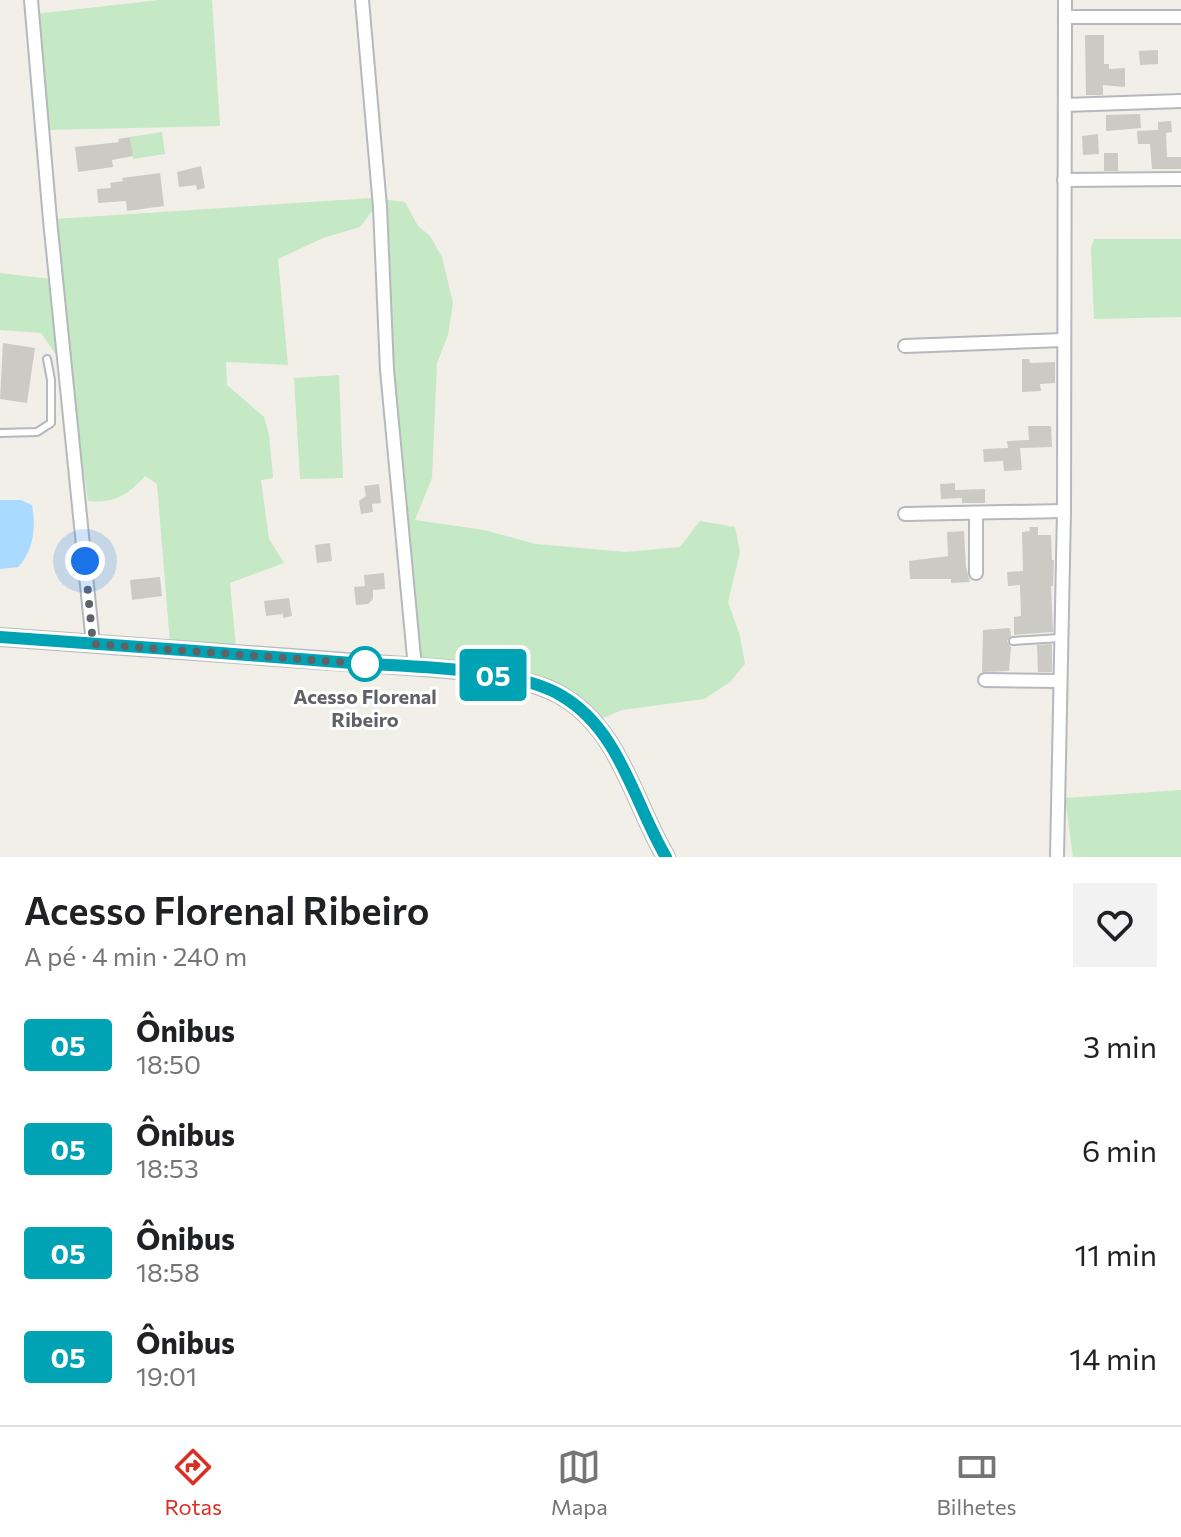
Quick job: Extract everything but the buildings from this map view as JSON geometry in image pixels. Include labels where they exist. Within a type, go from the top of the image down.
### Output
[{"type":"street","points":[[31,0],[93,644]]},
{"type":"street","points":[[362,0],[380,207],[387,370],[415,668]]},
{"type":"street","points":[[1057,857],[1064,511],[1065,0]]},
{"type":"street","points":[[1065,17],[1181,17]]},
{"type":"street","points":[[1065,105],[1181,101]]},
{"type":"street","points":[[1064,180],[1181,179]]},
{"type":"street","points":[[905,346],[1063,340]]},
{"type":"street","points":[[905,514],[1064,511]]},
{"type":"street","points":[[976,514],[976,573]]},
{"type":"street","points":[[0,637],[514,678],[562,696],[596,726],[629,778],[666,857]]},
{"type":"street","points":[[985,680],[1059,681]]},
{"type":"lane","points":[[0,433],[37,432],[51,423],[51,380],[47,359]]},
{"type":"lane","points":[[1013,641],[1060,638]]},
{"type":"green space","points":[[159,0],[212,0],[220,126],[46,130],[35,14]]},
{"type":"green space","points":[[162,132],[165,154],[133,159],[130,137]]},
{"type":"green space","points":[[371,198],[405,202],[418,226],[430,236],[442,257],[453,303],[448,335],[437,363],[432,478],[415,520],[484,530],[536,544],[626,552],[680,547],[700,521],[735,527],[740,552],[728,602],[740,636],[745,664],[730,682],[704,699],[622,710],[601,719],[557,685],[536,676],[492,666],[414,664],[392,373],[372,211],[360,227],[323,238],[278,259],[288,365],[226,362],[227,385],[264,417],[269,434],[273,478],[261,480],[269,539],[284,563],[230,583],[236,647],[170,644],[157,484],[145,476],[120,496],[106,501],[88,501],[67,361],[55,353],[41,333],[0,330],[0,273],[60,280],[55,219]]},
{"type":"green space","points":[[1094,239],[1181,239],[1181,317],[1094,319],[1091,248]]},
{"type":"green space","points":[[339,375],[343,478],[300,479],[294,378]]},
{"type":"green space","points":[[1181,790],[1181,857],[1073,857],[1065,798]]},
{"type":"water","points":[[0,500],[21,500],[32,505],[32,538],[28,554],[18,567],[0,569]]},
{"type":"bus line","name":"05","points":[[0,637],[415,668],[514,678],[537,685],[562,696],[596,726],[629,778],[666,857]]},
{"type":"place","name":"Acesso Florenal Ribeiro","points":[[365,664]]},
{"type":"route","points":[[85,561],[93,644],[368,664],[365,664]]}]
